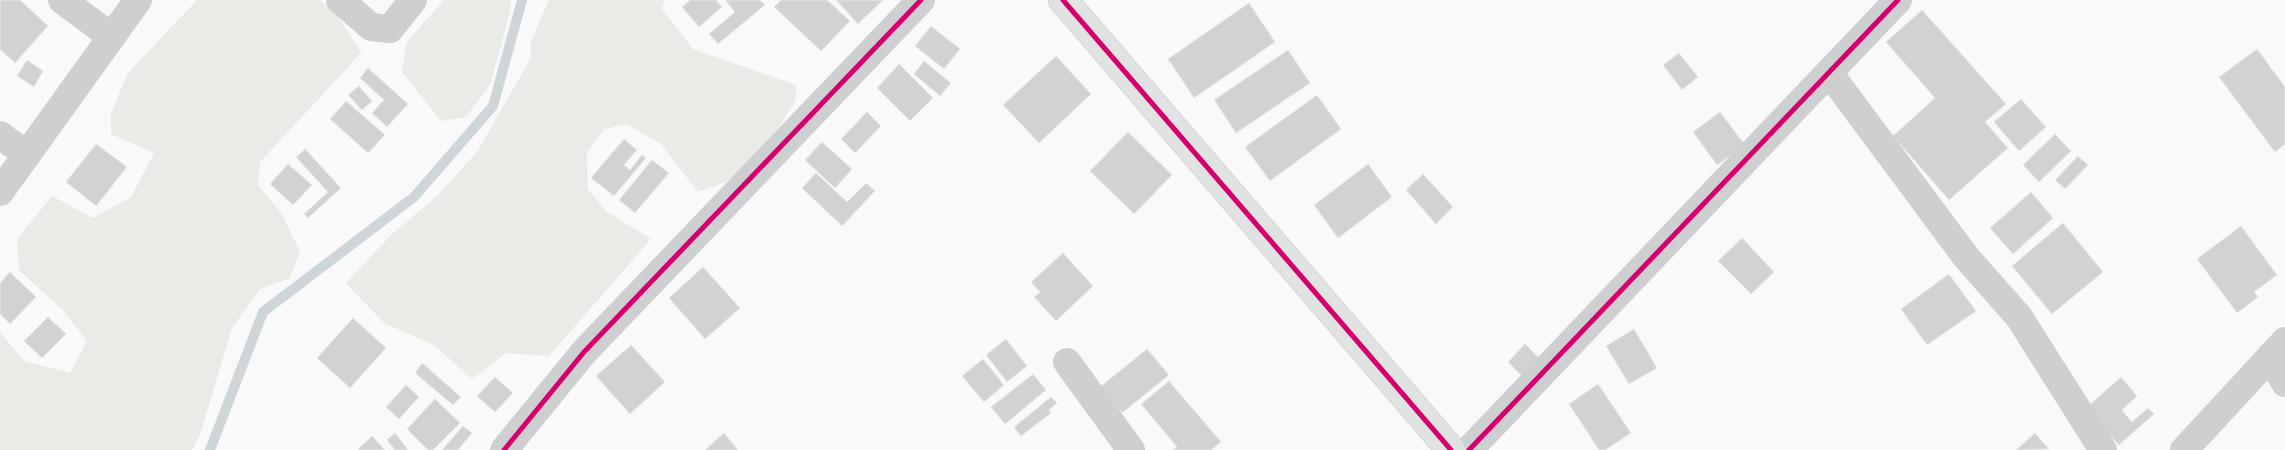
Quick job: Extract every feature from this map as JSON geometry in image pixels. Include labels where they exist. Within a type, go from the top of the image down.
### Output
[{"type":"street","points":[[62,0],[112,37]]},
{"type":"street","points":[[0,192],[138,0]]},
{"type":"street","points":[[340,0],[371,27],[390,29],[413,0]]},
{"type":"street","points":[[504,450],[584,352],[921,0]]},
{"type":"street","points":[[1063,0],[1451,450]]},
{"type":"street","points":[[1469,450],[1830,74],[1898,0]]},
{"type":"street","points":[[1830,74],[1966,258],[2018,317],[2102,450]]},
{"type":"street","points":[[0,135],[27,155]]},
{"type":"street","points":[[2278,349],[2285,383]]},
{"type":"street","points":[[2184,450],[2278,349]]},
{"type":"street","points":[[1067,362],[1131,450]]},
{"type":"shaded area","points":[[197,0],[320,0],[336,13],[361,53],[260,162],[258,185],[282,214],[300,252],[289,279],[261,288],[232,328],[200,435],[192,450],[0,450],[0,332],[24,361],[70,373],[87,341],[62,309],[19,270],[17,239],[52,196],[93,218],[131,197],[154,153],[111,134],[111,114],[127,74]]},
{"type":"shaded area","points":[[444,0],[511,0],[510,12],[490,85],[466,117],[441,121],[402,72],[406,43]]},
{"type":"shaded area","points":[[549,0],[664,0],[662,9],[693,49],[796,85],[796,100],[762,154],[726,182],[698,192],[661,144],[627,124],[605,129],[587,152],[588,189],[606,211],[651,239],[549,356],[506,353],[472,379],[434,345],[384,323],[346,283],[391,235],[437,196],[477,152],[531,58],[531,41]]},
{"type":"building","points":[[0,0],[20,0],[48,26],[15,63],[0,49]]},
{"type":"building","points":[[690,0],[716,0],[722,7],[699,27],[682,7]]},
{"type":"building","points":[[725,0],[760,0],[765,5],[718,44],[709,34],[735,12]]},
{"type":"building","points":[[781,0],[827,0],[850,21],[821,51],[774,7]]},
{"type":"building","points":[[836,0],[883,0],[858,24]]},
{"type":"building","points":[[1249,3],[1275,42],[1194,98],[1168,59]]},
{"type":"building","points":[[1922,10],[2006,104],[1985,122],[2008,148],[1949,200],[1893,136],[1935,98],[1886,42]]},
{"type":"building","points":[[931,26],[960,49],[944,69],[915,46]]},
{"type":"building","points":[[2257,49],[2285,87],[2285,144],[2275,152],[2219,77]]},
{"type":"building","points":[[1288,50],[1310,83],[1236,133],[1214,100]]},
{"type":"building","points":[[1679,53],[1698,77],[1682,90],[1663,65]]},
{"type":"building","points":[[1056,56],[1091,94],[1039,143],[1003,105]]},
{"type":"building","points":[[27,60],[43,71],[34,87],[17,76]]},
{"type":"building","points":[[924,61],[951,83],[940,96],[914,74]]},
{"type":"building","points":[[899,64],[933,98],[910,121],[877,88]]},
{"type":"building","points":[[368,68],[408,104],[387,127],[372,113],[384,100],[360,78]]},
{"type":"building","points":[[359,86],[372,101],[362,110],[348,95]]},
{"type":"building","points":[[1317,95],[1341,129],[1270,181],[1245,147]]},
{"type":"building","points":[[2021,99],[2046,127],[2019,151],[1994,122]]},
{"type":"building","points":[[346,101],[385,135],[368,153],[330,119]]},
{"type":"building","points":[[867,112],[881,126],[855,153],[841,139]]},
{"type":"building","points":[[1720,112],[1745,145],[1717,165],[1693,132]]},
{"type":"building","points":[[1128,132],[1172,175],[1134,214],[1090,171]]},
{"type":"building","points":[[2055,134],[2071,151],[2039,182],[2023,165]]},
{"type":"building","points":[[624,139],[637,150],[624,165],[630,170],[642,155],[646,158],[614,196],[591,178]]},
{"type":"building","points":[[822,142],[852,169],[835,188],[805,160]]},
{"type":"building","points":[[96,144],[127,167],[96,206],[66,182]]},
{"type":"building","points":[[305,149],[341,188],[308,218],[304,214],[328,192],[296,157]]},
{"type":"building","points":[[2078,156],[2088,165],[2065,189],[2055,180]]},
{"type":"building","points":[[652,160],[669,173],[635,213],[619,200]]},
{"type":"building","points":[[288,164],[312,185],[293,205],[270,184]]},
{"type":"building","points":[[1368,164],[1392,197],[1338,238],[1314,205]]},
{"type":"building","points":[[816,173],[847,202],[866,183],[875,191],[842,226],[802,188]]},
{"type":"building","points":[[1423,174],[1453,207],[1436,224],[1406,190]]},
{"type":"building","points":[[2031,192],[2053,218],[2013,254],[1990,228]]},
{"type":"building","points":[[2063,223],[2103,272],[2052,314],[2012,266]]},
{"type":"building","points":[[2241,226],[2277,275],[2254,292],[2258,297],[2237,313],[2197,259]]},
{"type":"building","points":[[1742,238],[1774,272],[1751,294],[1718,261]]},
{"type":"building","points":[[1063,253],[1093,286],[1056,321],[1034,297],[1040,292],[1031,282]]},
{"type":"building","points":[[703,267],[740,308],[705,339],[669,298]]},
{"type":"building","points":[[10,272],[36,297],[10,324],[0,314],[0,283]]},
{"type":"building","points":[[1949,274],[1976,311],[1927,345],[1901,309]]},
{"type":"building","points":[[48,317],[66,334],[42,358],[24,341]]},
{"type":"building","points":[[353,318],[386,348],[350,388],[317,358]]},
{"type":"building","points":[[1634,329],[1657,368],[1629,384],[1606,346]]},
{"type":"building","points":[[1006,339],[1027,366],[1007,382],[986,355]]},
{"type":"building","points":[[1525,344],[1541,360],[1523,377],[1508,362]]},
{"type":"building","points":[[631,345],[665,382],[630,414],[596,376]]},
{"type":"building","points":[[1147,349],[1169,375],[1122,413],[1100,387]]},
{"type":"building","points":[[983,359],[1004,385],[984,402],[962,376]]},
{"type":"building","points":[[422,363],[461,397],[453,405],[415,373]]},
{"type":"building","points":[[1033,374],[1046,390],[1005,424],[991,407]]},
{"type":"building","points":[[495,377],[513,393],[495,412],[477,396]]},
{"type":"building","points":[[2121,377],[2137,396],[2122,410],[2132,422],[2148,408],[2154,414],[2119,445],[2086,408]]},
{"type":"building","points":[[1169,381],[1221,442],[1211,450],[1173,450],[1177,447],[1141,404]]},
{"type":"building","points":[[1598,384],[1631,433],[1605,450],[1599,450],[1569,404]]},
{"type":"building","points":[[406,385],[419,397],[399,419],[386,407]]},
{"type":"building","points":[[1051,397],[1057,403],[1049,410],[1051,413],[1021,436],[1014,427]]},
{"type":"building","points":[[435,399],[460,423],[433,450],[428,450],[407,429]]},
{"type":"building","points":[[463,426],[472,433],[458,450],[442,450]]},
{"type":"building","points":[[395,433],[408,450],[395,450],[387,440]]},
{"type":"building","points":[[724,433],[738,450],[705,450]]},
{"type":"building","points":[[2035,433],[2049,449],[2016,450]]},
{"type":"building","points":[[372,436],[385,450],[358,449]]},
{"type":"waterway","points":[[210,450],[263,312],[414,197],[493,106],[522,0]]},
{"type":"cycle path","points":[[504,450],[584,352],[921,0]]},
{"type":"cycle path","points":[[1063,0],[1451,450]]},
{"type":"cycle path","points":[[1469,450],[1898,0]]}]
